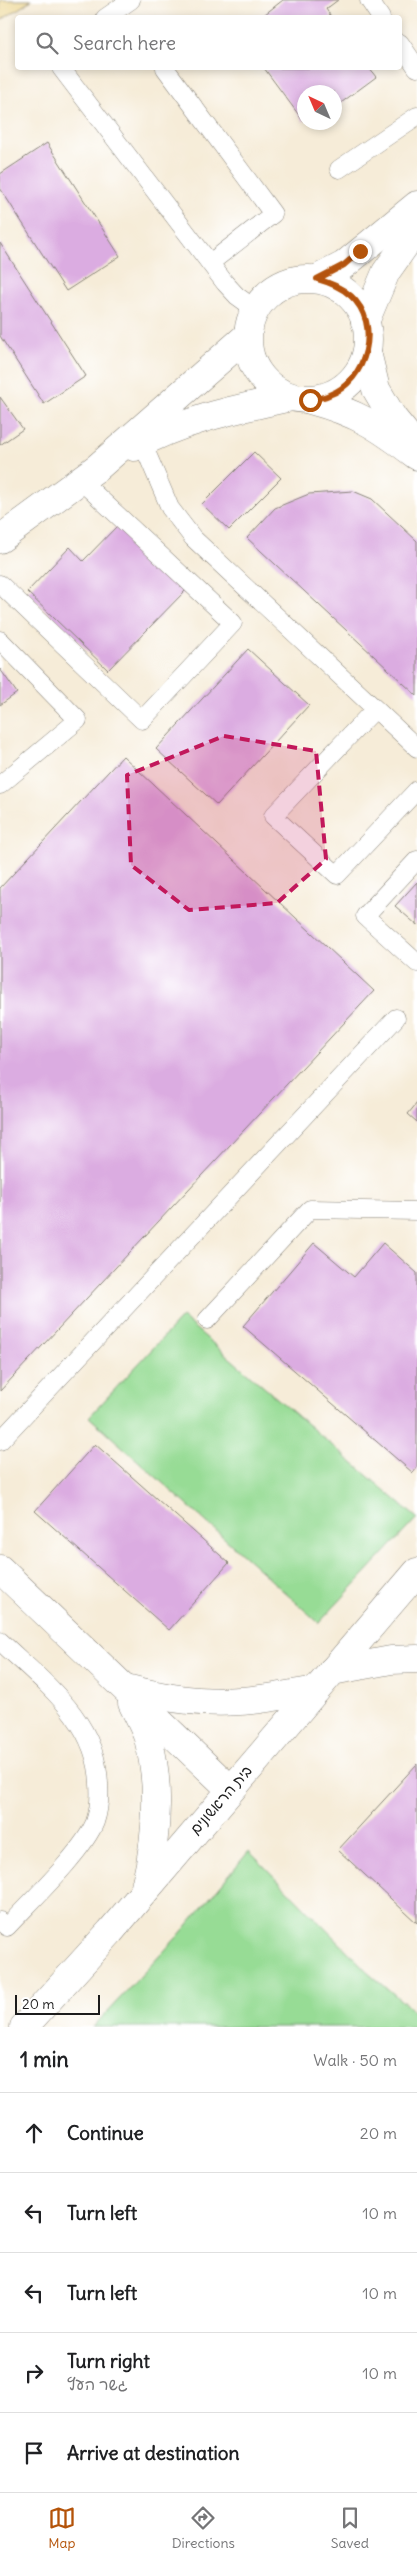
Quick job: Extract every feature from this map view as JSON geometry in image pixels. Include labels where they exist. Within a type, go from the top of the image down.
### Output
[{"type":"street","points":[[317,279],[344,265],[417,205]]},
{"type":"street","points":[[365,322],[386,272],[417,228]]},
{"type":"street","points":[[417,447],[393,418],[376,389],[367,352],[368,332],[363,313],[352,297],[336,285],[317,279],[296,279],[277,286],[262,299],[251,316],[247,336],[249,356],[258,375],[272,389],[346,410],[376,425],[417,456]]},
{"type":"street","points":[[0,539],[139,437],[247,336]]},
{"type":"street","points":[[139,437],[160,433],[226,412],[300,398],[330,395],[347,385],[360,370],[367,352]]},
{"type":"street","points":[[0,1568],[230,1789]]},
{"type":"street","name":"בית הראשונים","points":[[24,2027],[144,1891],[416,1575]]},
{"type":"street","points":[[125,1688],[175,1698],[240,1701],[324,1680],[391,1660],[417,1658]]},
{"type":"street","points":[[125,1688],[147,1736],[154,1764],[156,1806],[154,1840],[144,1891]]},
{"type":"lane","points":[[369,0],[379,15]]},
{"type":"lane","points":[[112,15],[127,8]]},
{"type":"lane","points":[[402,46],[417,68]]},
{"type":"lane","points":[[63,70],[210,263],[237,296],[255,309]]},
{"type":"lane","points":[[166,70],[273,214],[210,263]]},
{"type":"lane","points":[[340,169],[417,116]]},
{"type":"lane","points":[[139,437],[170,508],[193,538],[417,748]]},
{"type":"lane","points":[[0,584],[142,720],[233,623],[89,474]]},
{"type":"lane","points":[[0,640],[78,720],[0,785]]},
{"type":"lane","points":[[375,709],[273,816],[337,875],[417,790]]},
{"type":"lane","points":[[417,860],[365,916],[417,963]]},
{"type":"lane","points":[[0,1441],[396,1018]]},
{"type":"lane","points":[[207,1320],[310,1209],[417,1211]]},
{"type":"lane","points":[[0,1642],[56,1694],[73,1713],[91,1740],[99,1766],[100,1797],[94,1822],[80,1847],[7,1927],[0,1920]]},
{"type":"highlighted area","points":[[224,736],[316,751],[326,859],[277,903],[189,910],[131,865],[127,775]]},
{"type":"green space","points":[[182,1317],[417,1518],[319,1623],[89,1417]]},
{"type":"green space","points":[[249,1851],[367,1971],[417,2014],[417,2027],[93,2027],[179,1935]]},
{"type":"sand","points":[[0,0],[32,0],[0,21]]},
{"type":"building","points":[[283,0],[338,0],[326,9],[330,15],[264,15]]},
{"type":"building","points":[[265,70],[371,70],[376,77],[342,102],[342,85],[297,85],[297,113]]},
{"type":"building","points":[[47,143],[120,256],[66,291],[0,188],[0,174]]},
{"type":"building","points":[[0,243],[86,376],[44,404],[0,336]]},
{"type":"building","points":[[0,397],[23,429],[0,445]]},
{"type":"building","points":[[254,452],[281,478],[229,530],[202,504]]},
{"type":"building","points":[[353,491],[372,499],[417,541],[417,696],[247,538],[275,508],[309,494]]},
{"type":"building","points":[[118,525],[186,590],[108,670],[27,592],[70,547],[83,561]]},
{"type":"building","points":[[248,649],[309,705],[217,805],[156,749]]},
{"type":"building","points":[[0,669],[17,693],[0,705]]},
{"type":"building","points":[[123,756],[374,991],[0,1391],[0,888]]},
{"type":"building","points":[[417,882],[417,925],[395,906]]},
{"type":"building","points":[[417,1103],[417,1122],[408,1114]]},
{"type":"building","points":[[314,1243],[354,1277],[383,1243],[417,1273],[417,1468],[413,1473],[243,1326]]},
{"type":"building","points":[[95,1444],[229,1563],[169,1630],[35,1511]]},
{"type":"building","points":[[417,1764],[417,1923],[338,1850]]},
{"type":"route","points":[[310,400],[330,395],[347,385],[360,370],[367,352],[368,332],[363,313],[352,297],[336,285],[317,279],[344,265],[360,251]]}]
